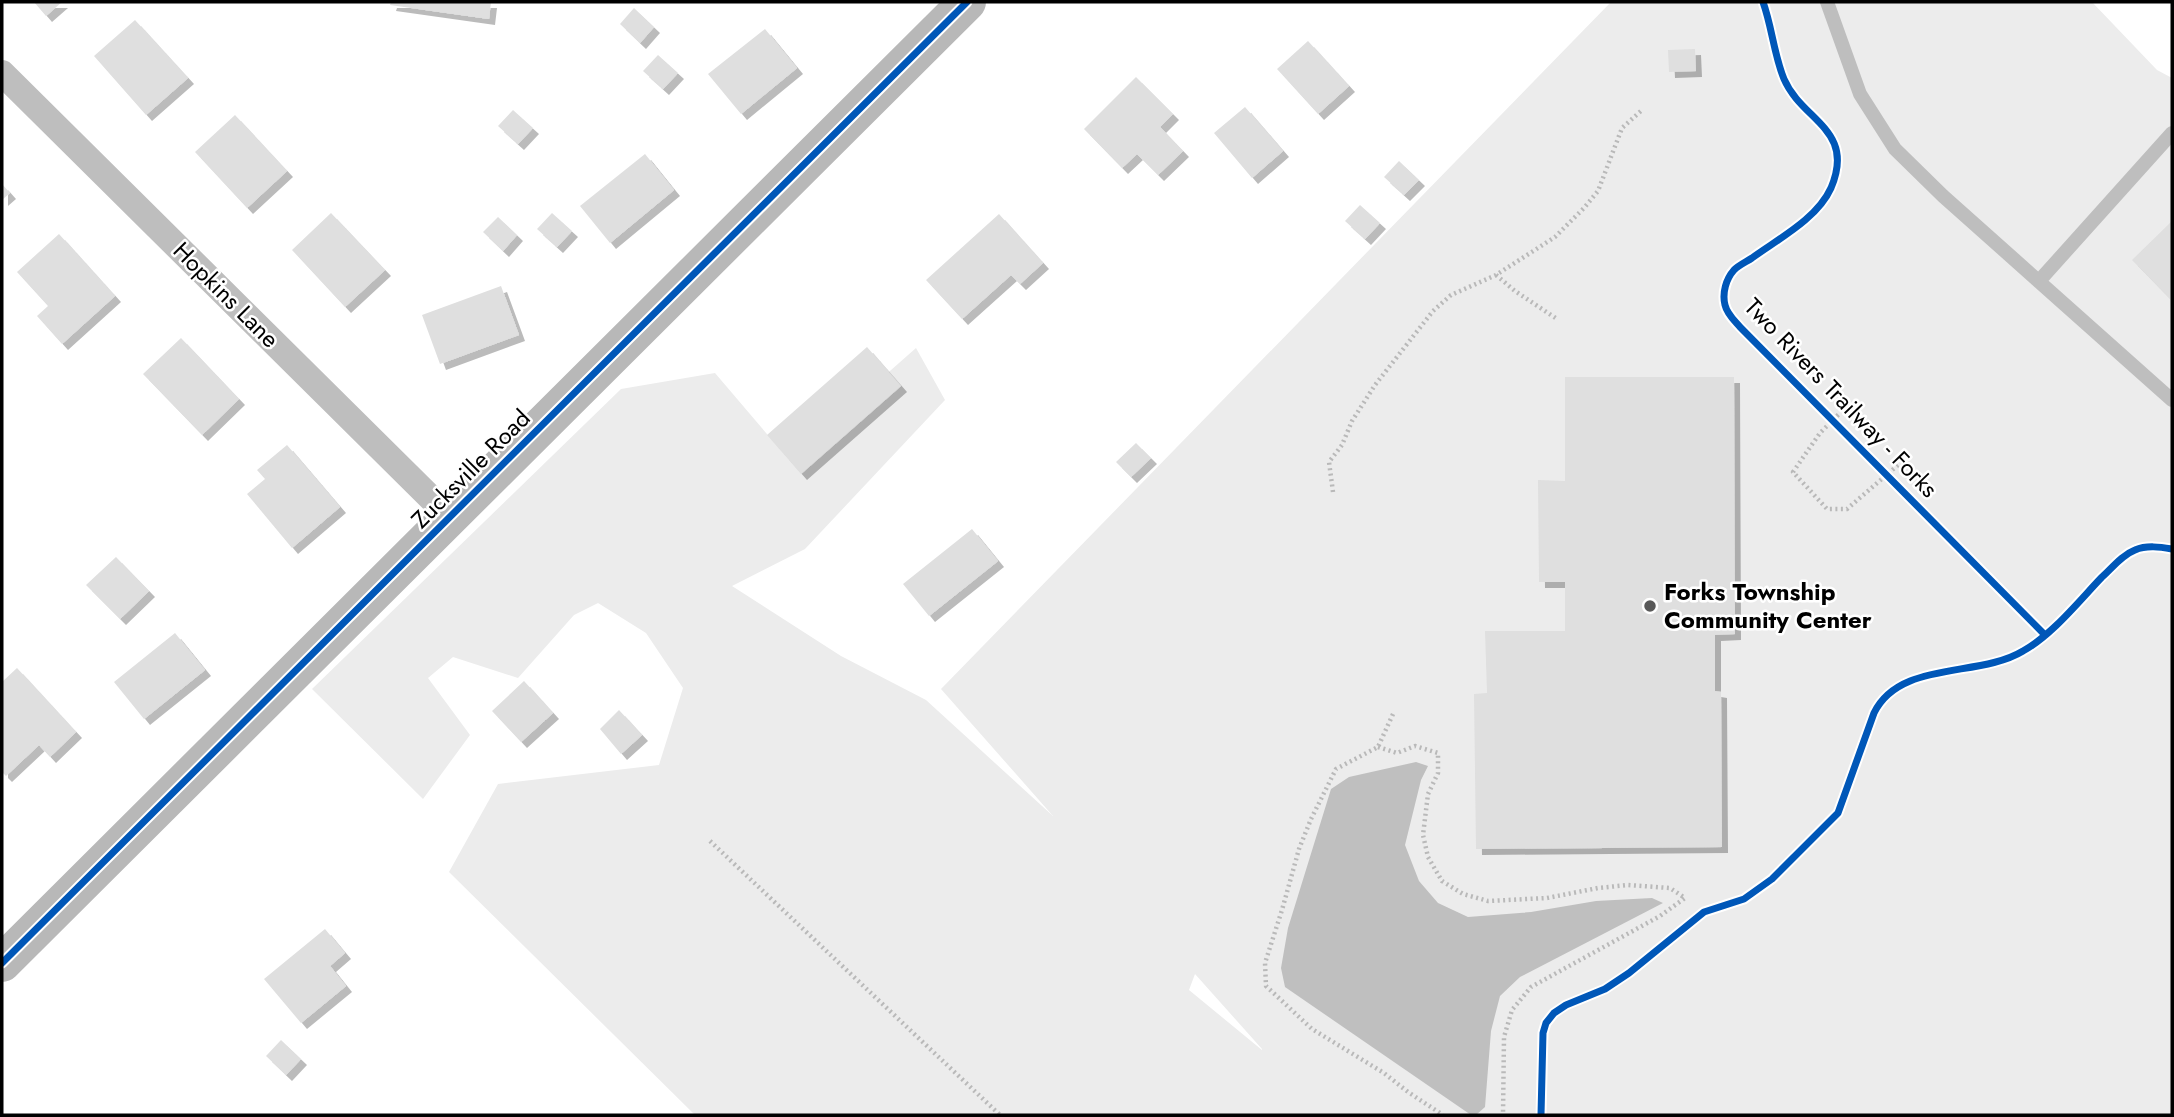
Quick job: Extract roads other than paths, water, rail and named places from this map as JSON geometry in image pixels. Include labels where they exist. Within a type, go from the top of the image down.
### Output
[{"type":"street","name":"Zucksville Road","points":[[2,963],[967,2]]},
{"type":"street","name":"Hopkins Lane","points":[[2,73],[450,517]]},
{"type":"lane","points":[[1827,2],[1860,94],[1888,139],[1943,196],[2172,400]]},
{"type":"lane","points":[[2039,281],[2172,133]]},
{"type":"place","name":"Forks Township Community Center","points":[[1650,606]]}]
